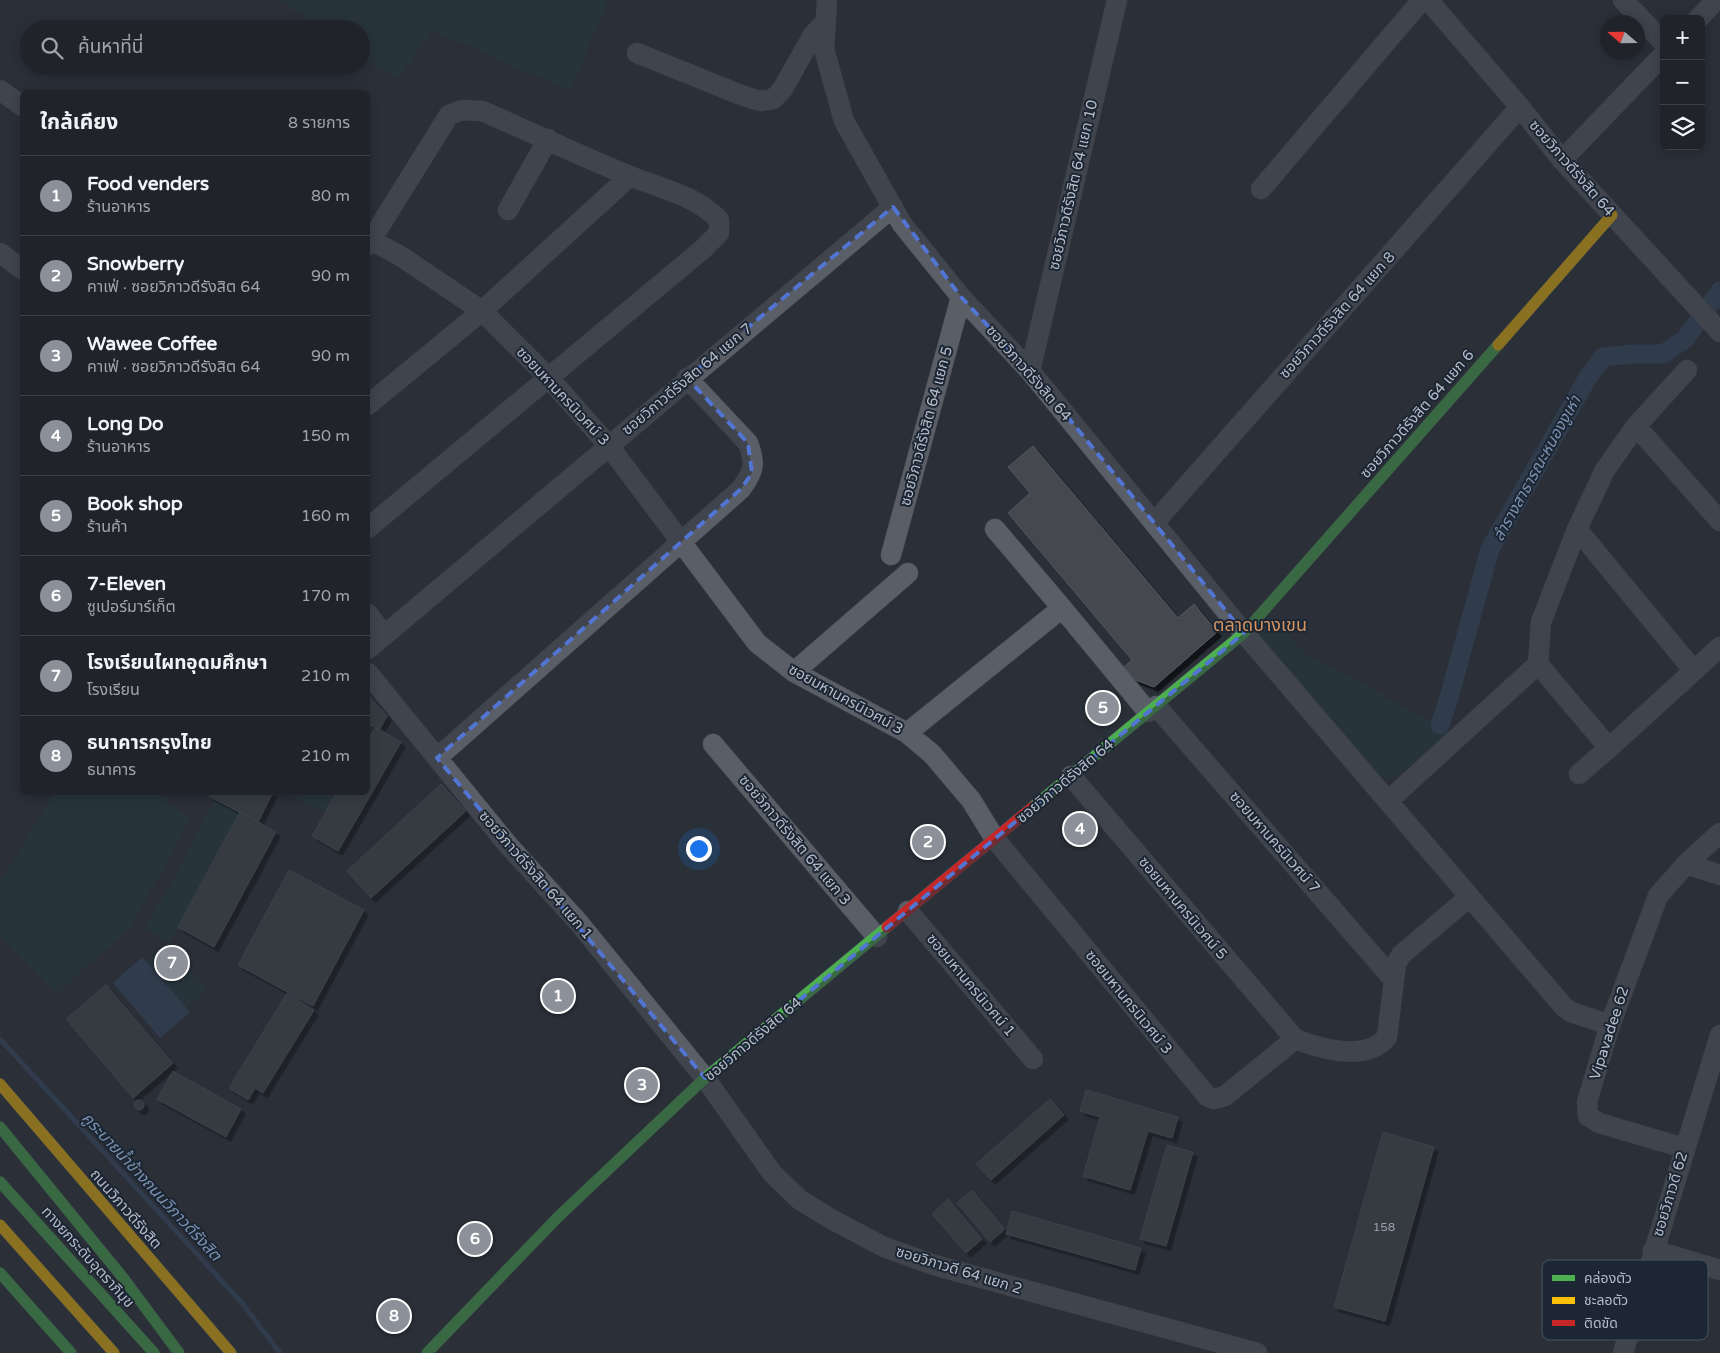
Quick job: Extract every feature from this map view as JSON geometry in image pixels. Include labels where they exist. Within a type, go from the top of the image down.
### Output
[{"type":"main road","name":"ซอยวิภาวดีรังสิต 64 แยก 6","points":[[1244,633],[1612,215]]},
{"type":"main road","name":"ซอยวิภาวดีรังสิต 64","points":[[427,1353],[558,1217],[705,1078],[1244,633]]},
{"type":"main road","name":"ถนนวิภาวดีรังสิต","points":[[0,1084],[231,1353]]},
{"type":"main road","points":[[0,1127],[124,1279],[178,1353]]},
{"type":"main road","name":"ทางยกระดับอุตราภิมุข","points":[[0,1182],[154,1353]]},
{"type":"main road","points":[[0,1225],[113,1353]]},
{"type":"main road","points":[[20,1266],[86,1333],[113,1353]]},
{"type":"main road","points":[[0,1273],[71,1353]]},
{"type":"main road","points":[[110,1281],[174,1353]]},
{"type":"street","name":"ซอยวิภาวดีรังสิต 64","points":[[827,0],[824,23],[824,49],[844,121],[902,224],[961,297],[1030,371],[1244,633]]},
{"type":"street","name":"ซอยวิภาวดีรังสิต 64 แยก 10","points":[[1030,371],[1117,0]]},
{"type":"street","points":[[1261,189],[1422,0]]},
{"type":"street","name":"ซอยวิภาวดีรังสิต 64","points":[[1428,0],[1562,160],[1718,330]]},
{"type":"street","points":[[1623,0],[1660,39]]},
{"type":"street","points":[[1702,15],[1716,0]]},
{"type":"street","points":[[637,53],[741,95],[760,101],[773,99],[782,90],[813,35],[824,23]]},
{"type":"street","points":[[1562,160],[1660,58]]},
{"type":"street","points":[[0,90],[20,105]]},
{"type":"street","name":"ซอยวิภาวดีรังสิต 64 แยก 8","points":[[1154,523],[1520,108]]},
{"type":"street","points":[[370,241],[449,115],[462,110],[482,111],[630,176],[681,194],[707,207],[719,220],[719,233],[704,249],[370,526]]},
{"type":"street","points":[[508,210],[548,139]]},
{"type":"street","points":[[370,403],[482,310],[630,176]]},
{"type":"street","name":"ซอยวิภาวดีรังสิต 64 แยก 7","points":[[370,647],[892,207]]},
{"type":"street","name":"ซอยมหานครนิเวศน์ 3","points":[[370,243],[402,256],[482,310],[549,378],[609,446],[757,643],[794,672],[907,733],[932,754],[965,794],[995,839],[1207,1096],[1214,1099],[1225,1096],[1295,1039]]},
{"type":"street","points":[[0,253],[20,268]]},
{"type":"street","name":"ซอยวิภาวดีรังสิต 64 แยก 5","points":[[891,554],[961,297]]},
{"type":"street","points":[[1388,801],[1538,664],[1541,622],[1576,529],[1605,470],[1636,426],[1687,370]]},
{"type":"street","points":[[437,758],[741,488],[752,473],[752,455],[748,443],[687,378]]},
{"type":"street","points":[[1636,426],[1720,522]]},
{"type":"street","name":"ซอยมหานครนิเวศน์ 7","points":[[995,529],[1062,608],[1393,979]]},
{"type":"street","points":[[1576,529],[1694,671]]},
{"type":"street","points":[[794,672],[908,573]]},
{"type":"street","points":[[907,733],[1062,608]]},
{"type":"street","points":[[370,617],[384,635]]},
{"type":"street","points":[[1244,633],[1388,801],[1468,898],[1564,1007],[1571,1012],[1610,1025]]},
{"type":"street","points":[[1579,774],[1720,647]]},
{"type":"street","points":[[1538,664],[1609,748]]},
{"type":"street","name":"ซอยวิภาวดีรังสิต 64 แยก 1","points":[[370,675],[508,845],[578,923],[705,1078]]},
{"type":"street","name":"ซอยวิภาวดีรังสิต 64 แยก 3","points":[[713,744],[876,937]]},
{"type":"street","name":"ซอยมหานครนิเวศน์ 5","points":[[1071,776],[1295,1039]]},
{"type":"street","name":"Vipavadee 62","points":[[1684,1148],[1599,1123],[1588,1116],[1587,1102],[1610,1025],[1658,896],[1686,864],[1720,832]]},
{"type":"street","points":[[1686,864],[1720,875]]},
{"type":"street","points":[[1295,1039],[1317,1048],[1345,1051],[1373,1048],[1381,1044],[1387,1037],[1393,979],[1400,955],[1468,898]]},
{"type":"street","name":"ซอยมหานครนิเวศน์ 1","points":[[908,910],[1033,1059]]},
{"type":"street","name":"ซอยวิภาวดี 62","points":[[1651,1260],[1720,1035]]},
{"type":"street","name":"ซอยวิภาวดี 64 แยก 2","points":[[705,1078],[772,1173],[800,1200],[846,1228],[884,1247],[934,1265],[1258,1353]]},
{"type":"street","points":[[1654,1250],[1687,1260]]},
{"type":"street","points":[[1708,1266],[1720,1270]]},
{"type":"street","name":"ซอยวิภาวดี 62","points":[[1623,1353],[1627,1340]]},
{"type":"highlighted area","points":[[893,207],[961,297],[1030,371],[1244,633],[705,1078],[437,758],[741,489],[752,473],[748,443],[687,378]]},
{"type":"green space","points":[[281,0],[608,0],[570,91],[432,30],[398,79],[370,60],[370,20],[311,20]]},
{"type":"green space","points":[[1270,615],[1307,654],[1451,732],[1394,778],[1383,779],[1255,631]]},
{"type":"green space","points":[[54,795],[159,795],[189,820],[131,927],[56,994],[0,935],[0,878],[7,871]]},
{"type":"green space","points":[[291,795],[336,795],[326,812]]},
{"type":"green space","points":[[216,799],[240,812],[170,942],[146,929]]},
{"type":"green space","points":[[166,943],[207,990],[186,1008],[145,961]]},
{"type":"water","points":[[142,957],[190,1012],[160,1038],[113,983]]},
{"type":"building","points":[[1033,446],[1178,618],[1194,604],[1217,632],[1154,687],[1136,680],[1124,667],[1132,660],[1008,513],[1030,493],[1008,467]]},
{"type":"building","points":[[370,697],[387,716],[379,730],[370,725]]},
{"type":"building","points":[[375,727],[401,742],[338,851],[312,836],[335,795],[370,795],[370,736]]},
{"type":"building","points":[[441,784],[466,811],[371,898],[347,871]]},
{"type":"building","points":[[210,795],[272,795],[258,822]]},
{"type":"building","points":[[240,812],[276,832],[214,947],[178,927]]},
{"type":"building","points":[[289,870],[364,910],[313,1006],[238,965]]},
{"type":"building","points":[[106,985],[173,1063],[133,1098],[66,1019]]},
{"type":"building","points":[[287,993],[314,1010],[263,1093],[255,1088],[248,1100],[229,1088]]},
{"type":"building","points":[[173,1071],[241,1109],[226,1137],[157,1099]]},
{"type":"building","points":[[1086,1090],[1178,1117],[1172,1138],[1148,1131],[1130,1190],[1083,1176],[1100,1117],[1080,1111]]},
{"type":"building","points":[[1050,1099],[1064,1115],[991,1180],[976,1164]]},
{"type":"building","points":[[139,1100],[144,1105],[139,1110],[134,1105]]},
{"type":"building","points":[[1383,1132],[1434,1147],[1385,1321],[1334,1307]]},
{"type":"building","points":[[1167,1145],[1193,1152],[1166,1246],[1140,1239]]},
{"type":"building","points":[[972,1190],[1005,1229],[990,1242],[957,1203]]},
{"type":"building","points":[[948,1199],[982,1239],[966,1253],[932,1214]]},
{"type":"building","points":[[1012,1211],[1141,1248],[1135,1270],[1006,1234]]},
{"type":"waterway","name":"ลำรางสาธารณะหนองงูเห่า","points":[[1440,725],[1490,549],[1588,377],[1603,357],[1663,354],[1685,339],[1720,291]]},
{"type":"waterway","name":"คูระบายน้ำข้างถนนวิภาวดีรังสิต","points":[[0,1039],[242,1303],[280,1353]]},
{"type":"traffic: fast","points":[[1033,807],[1244,633],[1498,345]]},
{"type":"traffic: fast","points":[[427,1353],[558,1217],[705,1078],[887,927]]},
{"type":"traffic: fast","points":[[0,1127],[124,1279],[179,1353]]},
{"type":"traffic: fast","points":[[0,1182],[154,1353]]},
{"type":"traffic: fast","points":[[0,1273],[71,1353]]},
{"type":"traffic: slow","points":[[1498,345],[1612,215]]},
{"type":"traffic: slow","points":[[0,1084],[231,1353]]},
{"type":"traffic: slow","points":[[0,1225],[114,1353]]},
{"type":"traffic: jam","points":[[887,927],[1033,807]]},
{"type":"place","name":"Book shop","points":[[1103,708]]},
{"type":"place","name":"Long Do","points":[[1080,829]]},
{"type":"place","name":"Snowberry","points":[[928,842]]},
{"type":"place","name":"โรงเรียนไผทอุดมศึกษา","points":[[172,963]]},
{"type":"place","name":"Food venders","points":[[558,996]]},
{"type":"place","name":"Wawee Coffee","points":[[642,1085]]},
{"type":"place","name":"7-Eleven","points":[[475,1239]]},
{"type":"place","name":"ธนาคารกรุงไทย","points":[[394,1316]]},
{"type":"district","name":"ตลาดบางเขน","points":[[1260,625]]}]
